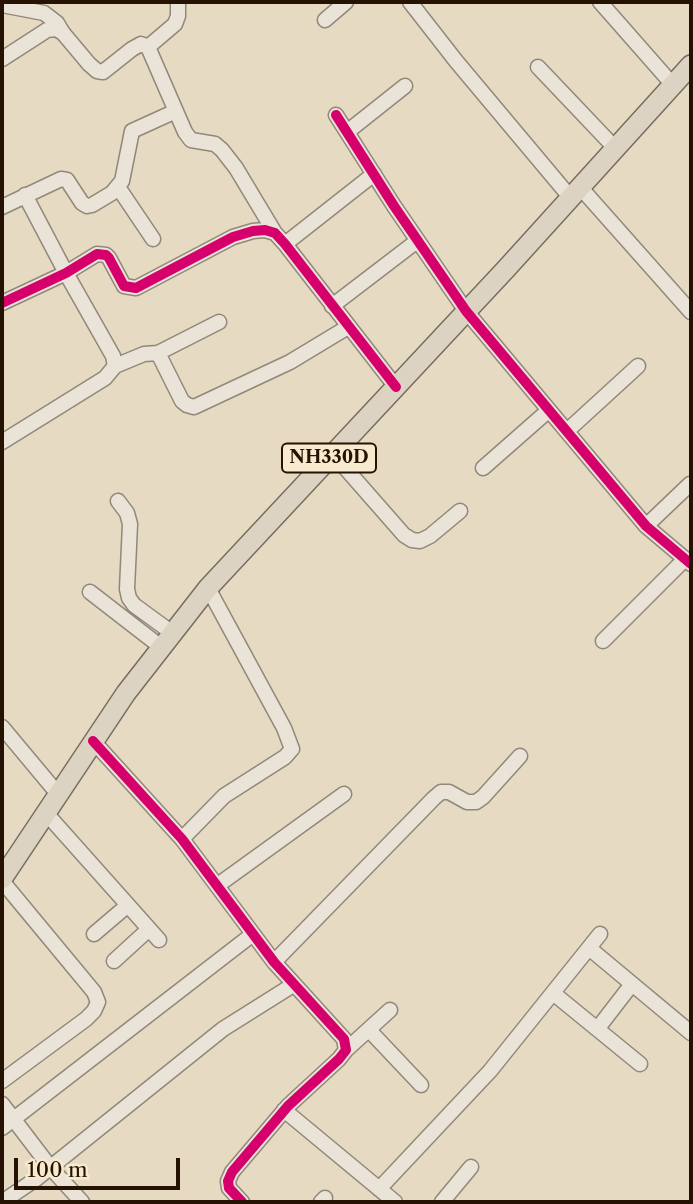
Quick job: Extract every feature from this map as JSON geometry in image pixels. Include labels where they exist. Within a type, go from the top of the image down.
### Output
[{"type":"highway","name":"NH330D","points":[[2,880],[93,741],[166,640],[208,588],[691,66]]},
{"type":"street","points":[[148,47],[175,24],[178,2]]},
{"type":"street","points":[[325,20],[346,2]]},
{"type":"street","points":[[410,2],[456,61],[575,192],[691,312]]},
{"type":"street","points":[[600,2],[673,85]]},
{"type":"street","points":[[2,5],[44,13],[57,23],[62,33],[97,71],[103,72],[141,44],[148,47],[185,132],[191,140],[215,144],[222,150],[280,238],[396,387]]},
{"type":"street","points":[[2,59],[47,30],[56,29],[62,33]]},
{"type":"street","points":[[538,67],[615,148]]},
{"type":"street","points":[[347,132],[405,86]]},
{"type":"street","points":[[2,207],[61,179],[67,180],[82,203],[87,206],[118,187],[122,181],[132,131],[176,111]]},
{"type":"street","points":[[336,115],[417,241],[466,311],[646,526],[688,562],[603,641]]},
{"type":"street","points":[[280,238],[374,174]]},
{"type":"street","points":[[118,187],[153,239]]},
{"type":"street","points":[[26,195],[113,356],[115,366]]},
{"type":"street","points":[[3,299],[66,273],[102,253],[109,258],[124,286],[136,288],[233,237],[265,230],[280,238]]},
{"type":"street","points":[[332,306],[417,241]]},
{"type":"street","points":[[2,442],[105,378],[115,366],[144,354],[158,353],[219,322]]},
{"type":"street","points":[[158,353],[182,401],[194,407],[290,362],[348,327]]},
{"type":"street","points":[[567,431],[638,366]]},
{"type":"street","points":[[483,468],[550,410]]},
{"type":"street","points":[[333,454],[404,535],[412,540],[420,541],[430,536],[460,511]]},
{"type":"street","points":[[646,526],[690,484]]},
{"type":"street","points":[[118,501],[127,513],[130,524],[127,589],[129,598],[166,640]]},
{"type":"street","points":[[182,839],[224,796],[285,757],[292,749],[284,728],[208,588]]},
{"type":"street","points":[[90,592],[166,640]]},
{"type":"street","points":[[2,728],[58,794]]},
{"type":"street","points":[[93,741],[182,839],[274,962],[344,1039],[346,1050]]},
{"type":"street","points":[[274,962],[441,792],[449,792],[467,802],[476,802],[520,756]]},
{"type":"street","points":[[218,885],[344,793]]},
{"type":"street","points":[[46,812],[154,935],[114,961]]},
{"type":"street","points":[[2,880],[94,992],[98,1002],[86,1019],[2,1080]]},
{"type":"street","points":[[94,934],[128,905]]},
{"type":"street","points":[[7,1124],[253,934]]},
{"type":"street","points":[[379,1189],[490,1071],[600,934]]},
{"type":"street","points":[[589,948],[691,1033]]},
{"type":"street","points":[[598,1028],[632,984]]},
{"type":"street","points":[[2,1202],[234,1021],[293,985]]},
{"type":"street","points":[[553,993],[640,1064]]},
{"type":"street","points":[[242,1202],[229,1188],[228,1181],[232,1172],[284,1110],[390,1010]]},
{"type":"street","points":[[369,1030],[421,1085]]},
{"type":"street","points":[[2,1104],[7,1124],[82,1202]]},
{"type":"street","points":[[284,1110],[395,1202]]},
{"type":"street","points":[[442,1202],[471,1167]]},
{"type":"cycle path","points":[[336,115],[466,311],[646,526],[691,564]]},
{"type":"cycle path","points":[[2,303],[66,273],[97,254],[109,258],[124,286],[136,288],[233,237],[265,230],[275,233],[285,244],[396,387]]},
{"type":"cycle path","points":[[93,741],[182,839],[274,962],[344,1039],[346,1050],[339,1059],[288,1106],[232,1172],[228,1181],[229,1188],[242,1202]]}]
